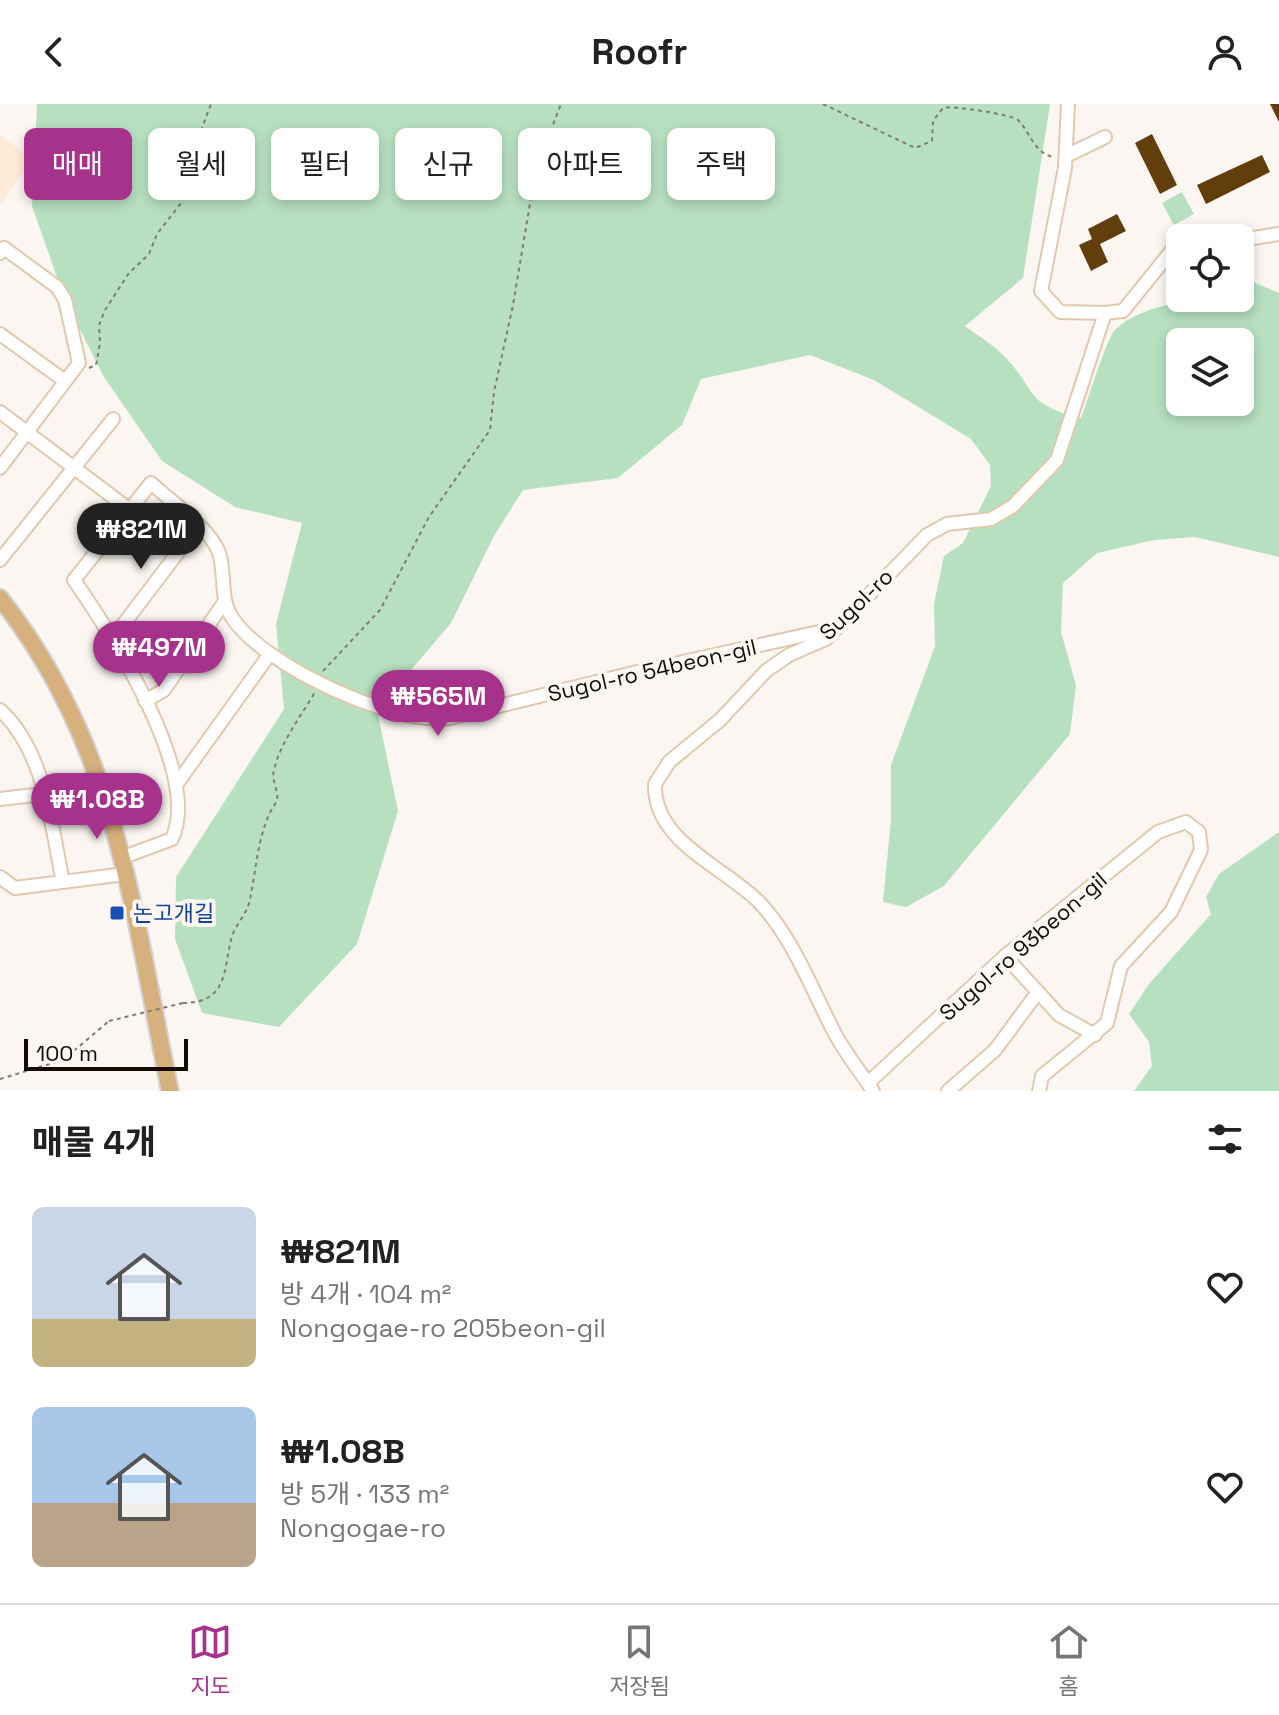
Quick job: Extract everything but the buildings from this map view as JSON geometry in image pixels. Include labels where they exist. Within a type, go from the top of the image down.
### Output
[{"type":"main road","points":[[0,598],[67,698],[91,753],[123,866],[170,1091]]},
{"type":"street","points":[[1068,104],[1066,156],[1041,291],[1060,312],[1123,311],[1166,258]]},
{"type":"street","points":[[1066,156],[1105,137]]},
{"type":"street","points":[[1254,238],[1279,234]]},
{"type":"street","points":[[0,253],[4,248],[57,287],[65,300],[79,363],[0,468]]},
{"type":"street","name":"Sugol-ro","points":[[871,1087],[833,1031],[770,916],[753,896],[717,871],[672,830],[655,798],[655,784],[669,762],[720,720],[766,671],[789,655],[826,639],[927,535],[947,524],[991,519],[1002,513],[1057,460],[1105,313]]},
{"type":"street","points":[[0,334],[65,381]]},
{"type":"street","points":[[0,412],[130,510],[74,580],[113,638],[145,701],[176,785],[180,823],[172,839],[123,866],[63,882],[15,888],[0,877]]},
{"type":"street","points":[[0,560],[113,419]]},
{"type":"street","name":"Sugol-ro 54beon-gil","points":[[130,510],[151,483],[198,526],[218,549],[225,601],[231,617],[269,655],[319,685],[434,721],[837,628]]},
{"type":"street","points":[[113,638],[198,526]]},
{"type":"street","points":[[145,701],[164,690],[225,601]]},
{"type":"street","points":[[176,785],[269,655]]},
{"type":"street","points":[[0,710],[24,740],[43,794],[63,882]]},
{"type":"street","points":[[0,799],[43,794]]},
{"type":"street","name":"Sugol-ro 93beon-gil","points":[[871,1087],[1005,956],[1158,832],[1186,822],[1199,832],[1201,850],[1171,912],[1121,966],[1107,1023],[1095,1035]]},
{"type":"street","points":[[1005,956],[1059,1015],[1095,1035],[1042,1076],[1039,1091]]},
{"type":"street","points":[[952,1090],[995,1050],[1038,992]]},
{"type":"path","points":[[79,363],[90,369],[96,365],[99,325],[105,310],[129,273],[149,254],[157,234],[185,195],[211,104]]},
{"type":"path","points":[[0,1079],[63,1060],[109,1021],[183,1003],[196,1003],[218,990],[226,971],[233,934],[250,901],[258,848],[277,801],[272,774],[279,750],[319,685],[328,662],[380,610],[429,517],[490,430],[494,392],[513,305],[536,168],[561,104]]},
{"type":"path","points":[[823,104],[915,148],[932,141],[933,121],[943,108],[965,107],[996,117],[1011,116],[1043,154],[1066,156]]},
{"type":"shaded area","points":[[0,135],[24,153],[24,171],[0,205]]},
{"type":"green space","points":[[37,104],[1050,104],[1023,278],[965,326],[1001,353],[1041,402],[1081,418],[1111,336],[1127,321],[1166,306],[1166,312],[1254,312],[1254,282],[1279,293],[1279,557],[1195,537],[1154,540],[1097,553],[1063,583],[1061,632],[1076,685],[1070,734],[944,886],[906,907],[883,902],[891,820],[891,765],[935,646],[934,604],[944,556],[963,543],[991,486],[990,465],[971,439],[874,380],[810,355],[701,379],[682,425],[618,478],[523,490],[495,534],[451,623],[377,710],[398,811],[357,944],[279,1027],[202,1013],[175,939],[176,877],[284,709],[276,624],[302,523],[235,507],[162,461],[104,377],[65,300],[32,200],[132,200],[132,128],[36,128]]},
{"type":"green space","points":[[1182,192],[1194,214],[1173,224],[1162,203]]},
{"type":"green space","points":[[1279,832],[1279,1091],[1134,1091],[1152,1066],[1149,1042],[1129,1014],[1149,984],[1211,914],[1206,897],[1219,874]]},
{"type":"place","name":"논고개길","points":[[117,913]]}]
